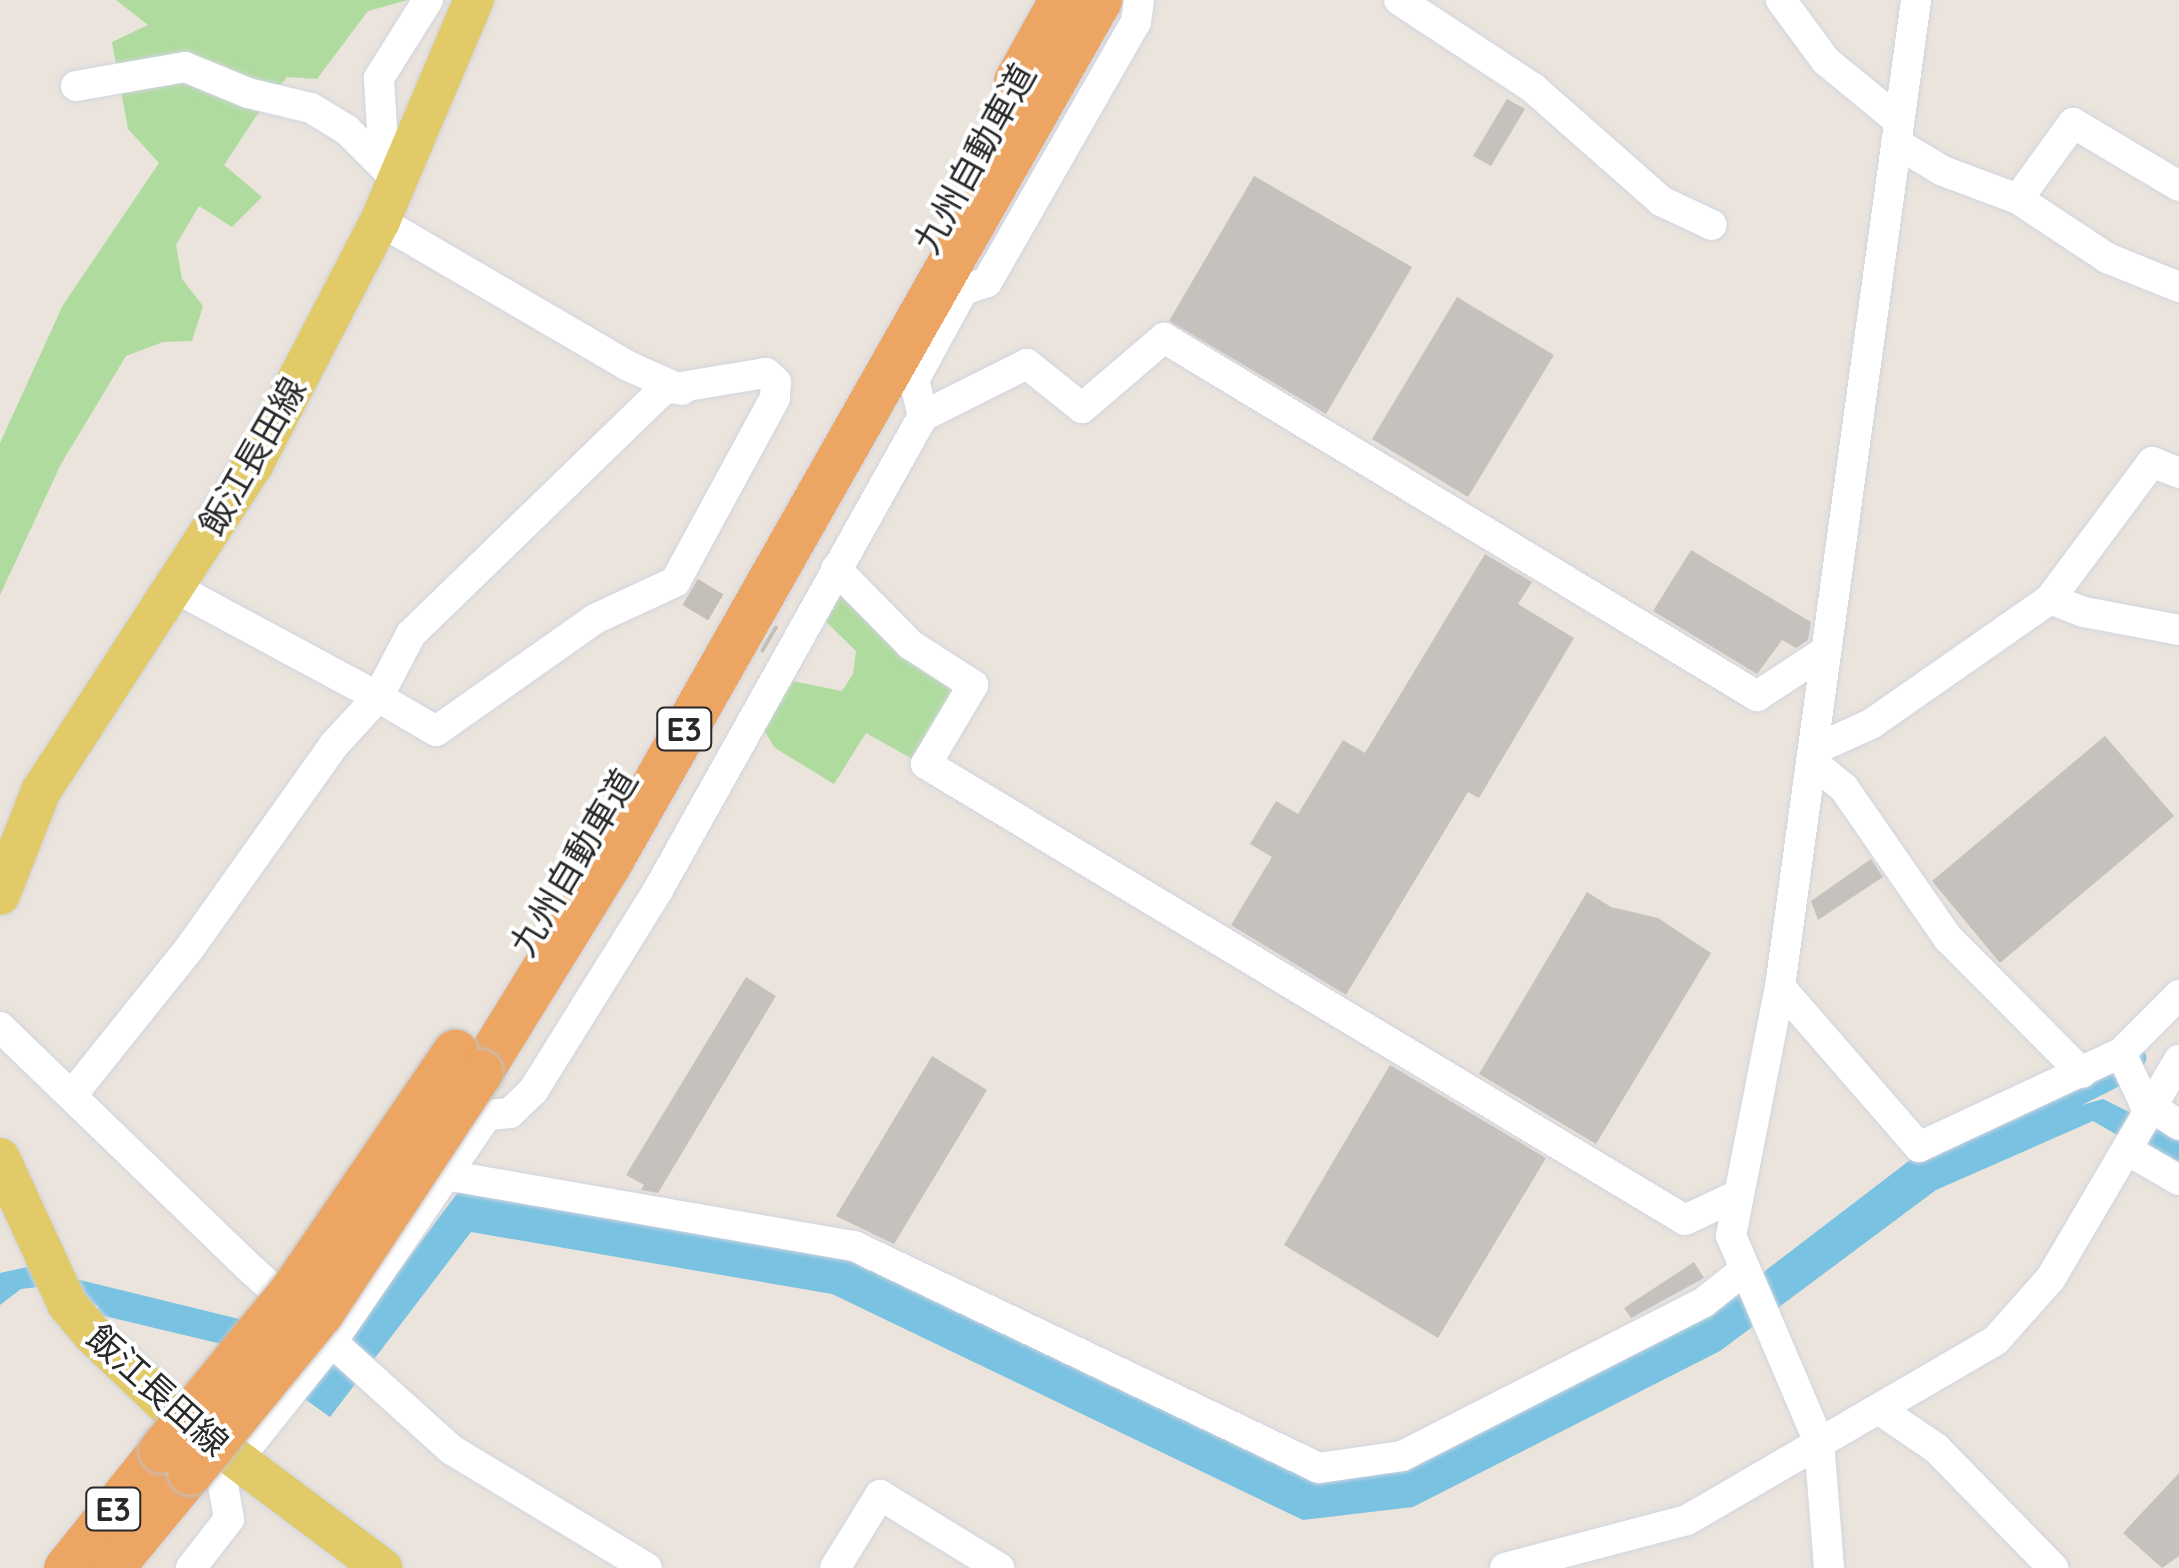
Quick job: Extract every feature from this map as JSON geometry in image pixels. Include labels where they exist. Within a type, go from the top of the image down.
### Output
[{"type":"highway","name":"九州自動車道","points":[[941,244],[1061,0]]},
{"type":"highway","name":"九州自動車道","points":[[111,1568],[175,1461],[290,1292],[468,1062],[586,848],[941,244],[1099,0]]},
{"type":"highway","name":"九州自動車道","points":[[66,1568],[175,1461]]},
{"type":"main road","name":"飯江長田線","points":[[0,895],[42,791],[253,465],[380,221],[474,0]]},
{"type":"main road","name":"飯江長田線","points":[[0,1158],[50,1270],[92,1334],[237,1460],[382,1568]]},
{"type":"street","points":[[397,180],[383,146],[379,78],[428,0]]},
{"type":"street","points":[[923,416],[914,380],[963,290],[987,282],[1136,22],[1139,0]]},
{"type":"street","points":[[1399,0],[1533,88],[1660,201],[1712,225]]},
{"type":"street","points":[[1782,0],[1826,61],[1943,171],[2018,199],[2106,258],[2179,287]]},
{"type":"street","points":[[1829,1568],[1819,1442],[1743,1274],[1731,1236],[1780,988],[1916,0]]},
{"type":"street","points":[[76,86],[185,67],[248,93],[310,108],[347,130],[397,180]]},
{"type":"street","points":[[2018,199],[2073,123],[2179,186]]},
{"type":"street","points":[[380,221],[628,366],[682,390]]},
{"type":"street","points":[[192,1568],[229,1519],[222,1479],[311,1368],[336,1343],[487,1115],[510,1112],[534,1091],[658,890],[781,646],[836,569],[923,416],[1028,364],[1082,408],[1164,338],[1757,696],[1824,653]]},
{"type":"street","points":[[72,1096],[189,949],[334,746],[378,697],[410,634],[663,390],[682,390],[766,373],[776,382],[775,398],[682,587],[595,619],[436,731],[378,697],[174,587]]},
{"type":"street","points":[[1812,756],[1871,724],[2050,598],[2152,462],[2179,473]]},
{"type":"street","points":[[836,569],[910,645],[974,685],[926,764],[1685,1220],[1736,1196]]},
{"type":"street","points":[[2050,598],[2084,612],[2179,630]]},
{"type":"street","points":[[1812,756],[1844,788],[1948,938],[2082,1073]]},
{"type":"street","points":[[1780,988],[1919,1146],[2121,1053],[2179,996]]},
{"type":"street","points":[[0,1027],[452,1450],[647,1568]]},
{"type":"street","points":[[2121,1053],[2152,1110],[2179,1126]]},
{"type":"street","points":[[1505,1568],[1509,1562],[1688,1520],[1994,1341],[2050,1278],[2179,1060]]},
{"type":"street","points":[[2127,1150],[2179,1180]]},
{"type":"street","points":[[446,1175],[854,1246],[1319,1468],[1402,1456],[1704,1302],[1743,1274]]},
{"type":"street","points":[[1880,1410],[1936,1448],[2053,1568]]},
{"type":"street","points":[[835,1568],[880,1495],[999,1568]]},
{"type":"green space","points":[[116,0],[408,0],[368,11],[317,79],[287,77],[255,118],[224,165],[262,197],[232,227],[199,206],[176,245],[182,279],[203,306],[192,341],[163,342],[126,356],[61,464],[0,595],[0,443],[63,305],[159,163],[128,129],[112,42],[148,25]]},
{"type":"green space","points":[[837,584],[963,683],[916,761],[866,733],[834,784],[775,748],[760,724],[787,680],[842,691],[853,674],[856,651],[820,616]]},
{"type":"water","points":[[2051,1096],[2061,1111],[2103,1099],[2179,1137],[2179,1171],[2093,1121],[1936,1190],[1720,1351],[1413,1507],[1303,1520],[832,1294],[471,1232],[330,1417],[230,1346],[96,1314],[98,1306],[38,1287],[21,1289],[0,1305],[0,1273],[27,1267],[239,1319],[320,1376],[459,1191],[842,1257],[1311,1480],[1710,1313],[1918,1154]]},
{"type":"building","points":[[1507,99],[1525,109],[1491,166],[1473,156]]},
{"type":"building","points":[[1254,176],[1412,267],[1326,414],[1169,321]]},
{"type":"building","points":[[1457,297],[1554,355],[1468,497],[1372,439]]},
{"type":"building","points":[[1691,550],[1811,622],[1808,640],[1796,648],[1782,640],[1757,674],[1653,611]]},
{"type":"building","points":[[1485,554],[1532,582],[1518,604],[1574,638],[1479,798],[1468,792],[1346,995],[1231,925],[1272,857],[1250,844],[1276,801],[1298,814],[1343,740],[1365,753]]},
{"type":"building","points":[[2105,736],[2174,816],[2000,963],[1932,881]]},
{"type":"building","points":[[1871,859],[1883,877],[1818,920],[1811,901]]},
{"type":"building","points":[[1587,892],[1611,907],[1658,918],[1711,953],[1596,1144],[1479,1074]]},
{"type":"building","points":[[746,977],[776,996],[658,1193],[641,1190],[644,1185],[626,1175]]},
{"type":"building","points":[[932,1056],[987,1090],[894,1244],[836,1216]]},
{"type":"building","points":[[1390,1065],[1546,1158],[1438,1338],[1284,1245]]},
{"type":"building","points":[[1694,1262],[1704,1278],[1631,1318],[1624,1308]]},
{"type":"building","points":[[2179,1473],[2179,1556],[2162,1568],[2123,1533]]},
{"type":"waterway","points":[[2030,1119],[2119,1074],[2135,1058]]},
{"type":"tunnel","points":[[690,592],[771,640]]}]
